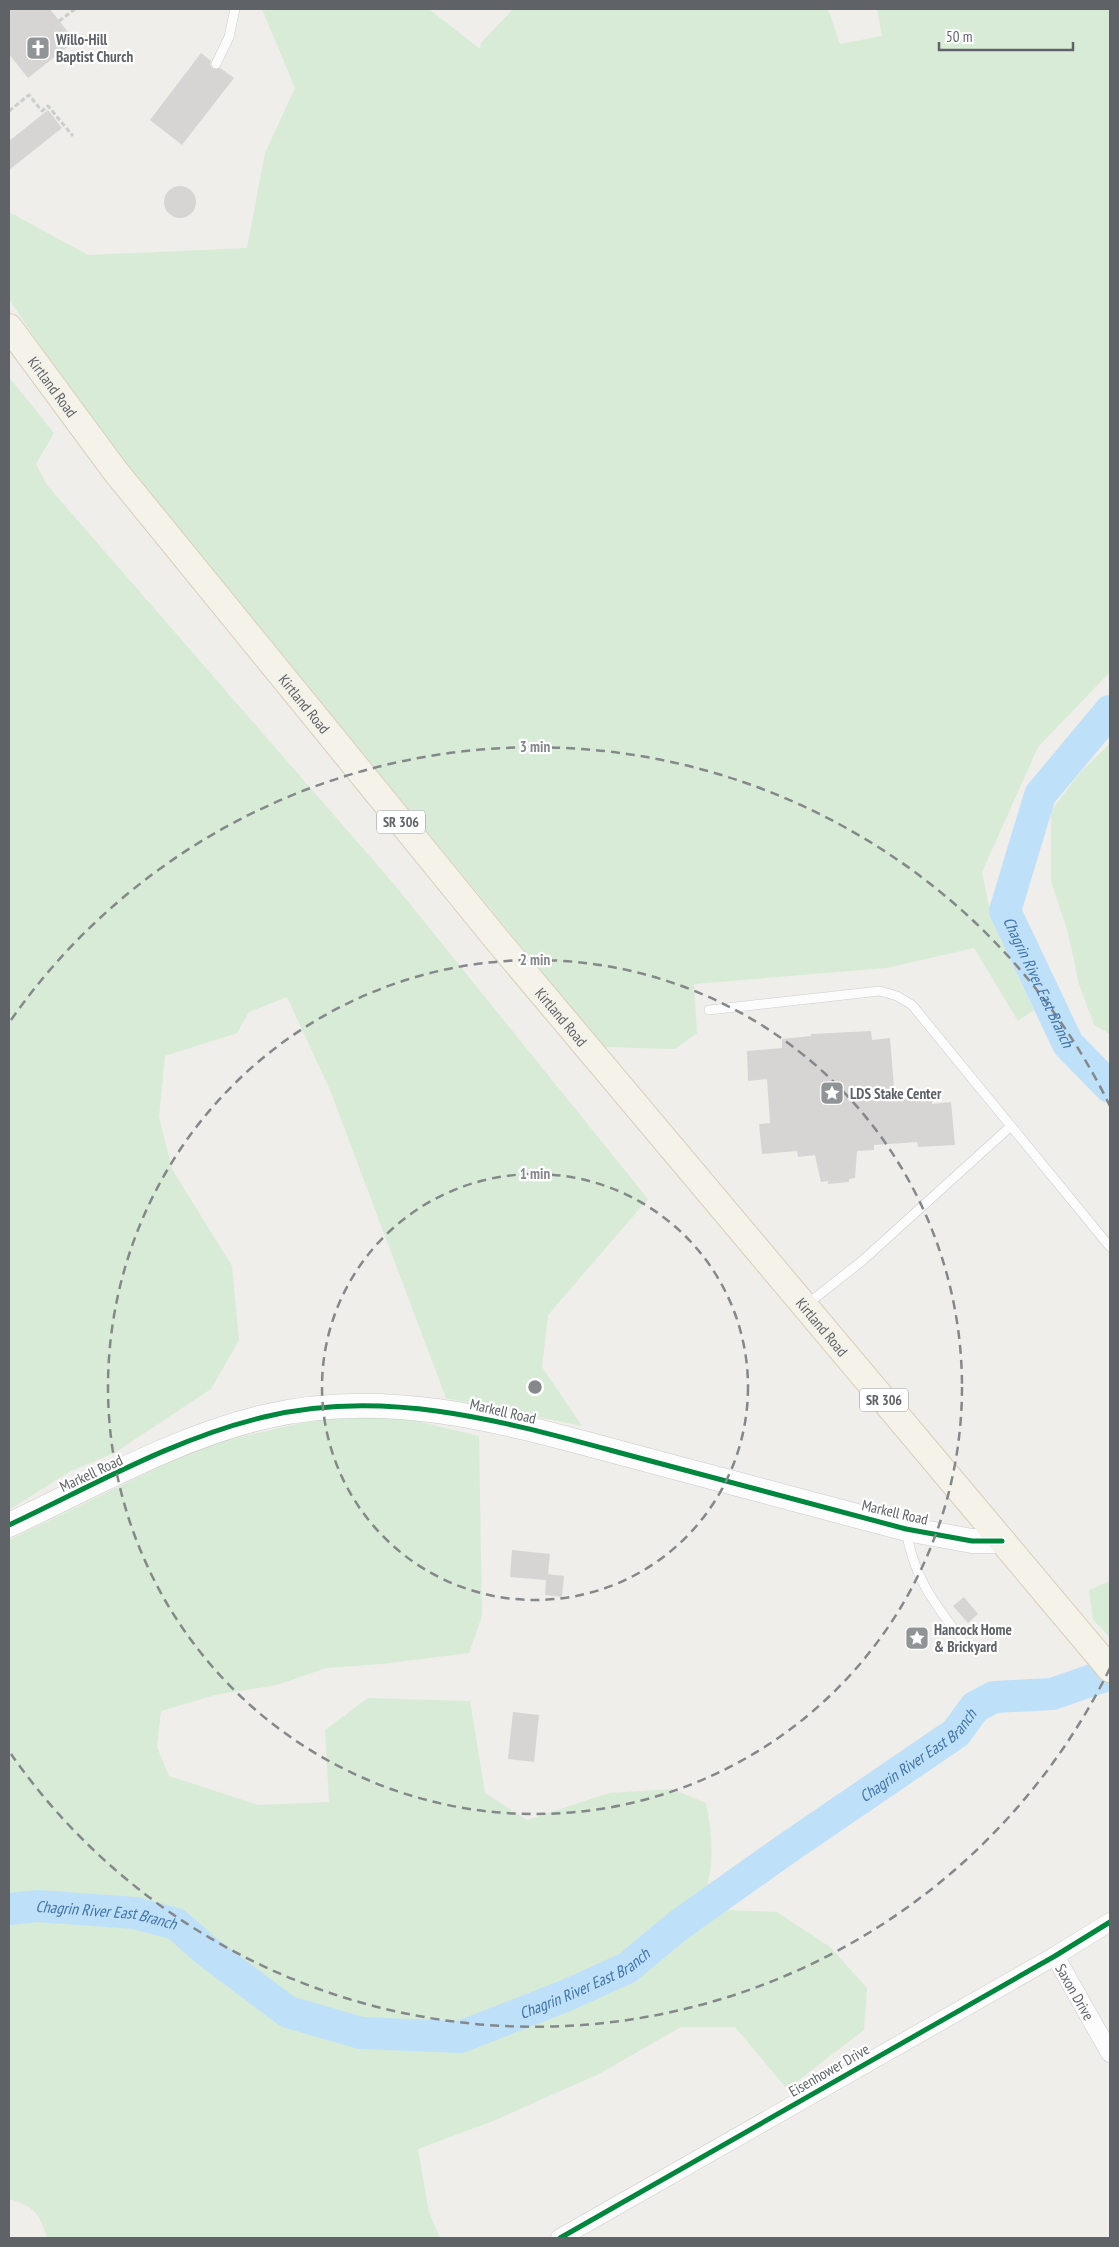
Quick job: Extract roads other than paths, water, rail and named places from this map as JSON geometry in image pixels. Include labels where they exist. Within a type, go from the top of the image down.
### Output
[{"type":"main road","name":"Kirtland Road","points":[[9,327],[116,472],[454,887],[1110,1670]]},
{"type":"street","name":"Markell Road","points":[[9,1525],[194,1439],[230,1426],[265,1416],[308,1409],[375,1405],[426,1409],[497,1422],[906,1529],[972,1541],[1002,1541]]},
{"type":"street","name":"Eisenhower Drive","points":[[560,2238],[1055,1956],[1110,1922]]},
{"type":"street","name":"Saxon Drive","points":[[1055,1956],[1110,2053]]},
{"type":"street","points":[[581,2227],[594,2238]]},
{"type":"lane","points":[[216,64],[228,37],[235,9]]},
{"type":"lane","points":[[709,1010],[880,991],[897,996],[912,1005],[1110,1247]]},
{"type":"lane","points":[[806,1306],[862,1261],[1011,1126]]},
{"type":"lane","points":[[906,1529],[909,1551],[917,1574],[936,1605],[964,1642]]},
{"type":"waterway","name":"Chagrin River East Branch","points":[[1110,711],[1040,795],[1005,911],[1068,1044],[1110,1087]]},
{"type":"waterway","name":"Chagrin River East Branch","points":[[9,1909],[38,1906],[135,1913],[176,1924],[208,1952],[288,2012],[361,2033],[460,2037],[565,1996],[627,1968],[679,1925],[956,1733],[975,1707],[994,1697],[1052,1694],[1110,1674]]},
{"type":"place","name":"Willo-Hill Baptist Church","points":[[38,48]]},
{"type":"place","name":"LDS Stake Center","points":[[832,1093]]},
{"type":"place","name":"Hancock Home & Brickyard","points":[[917,1638]]}]
